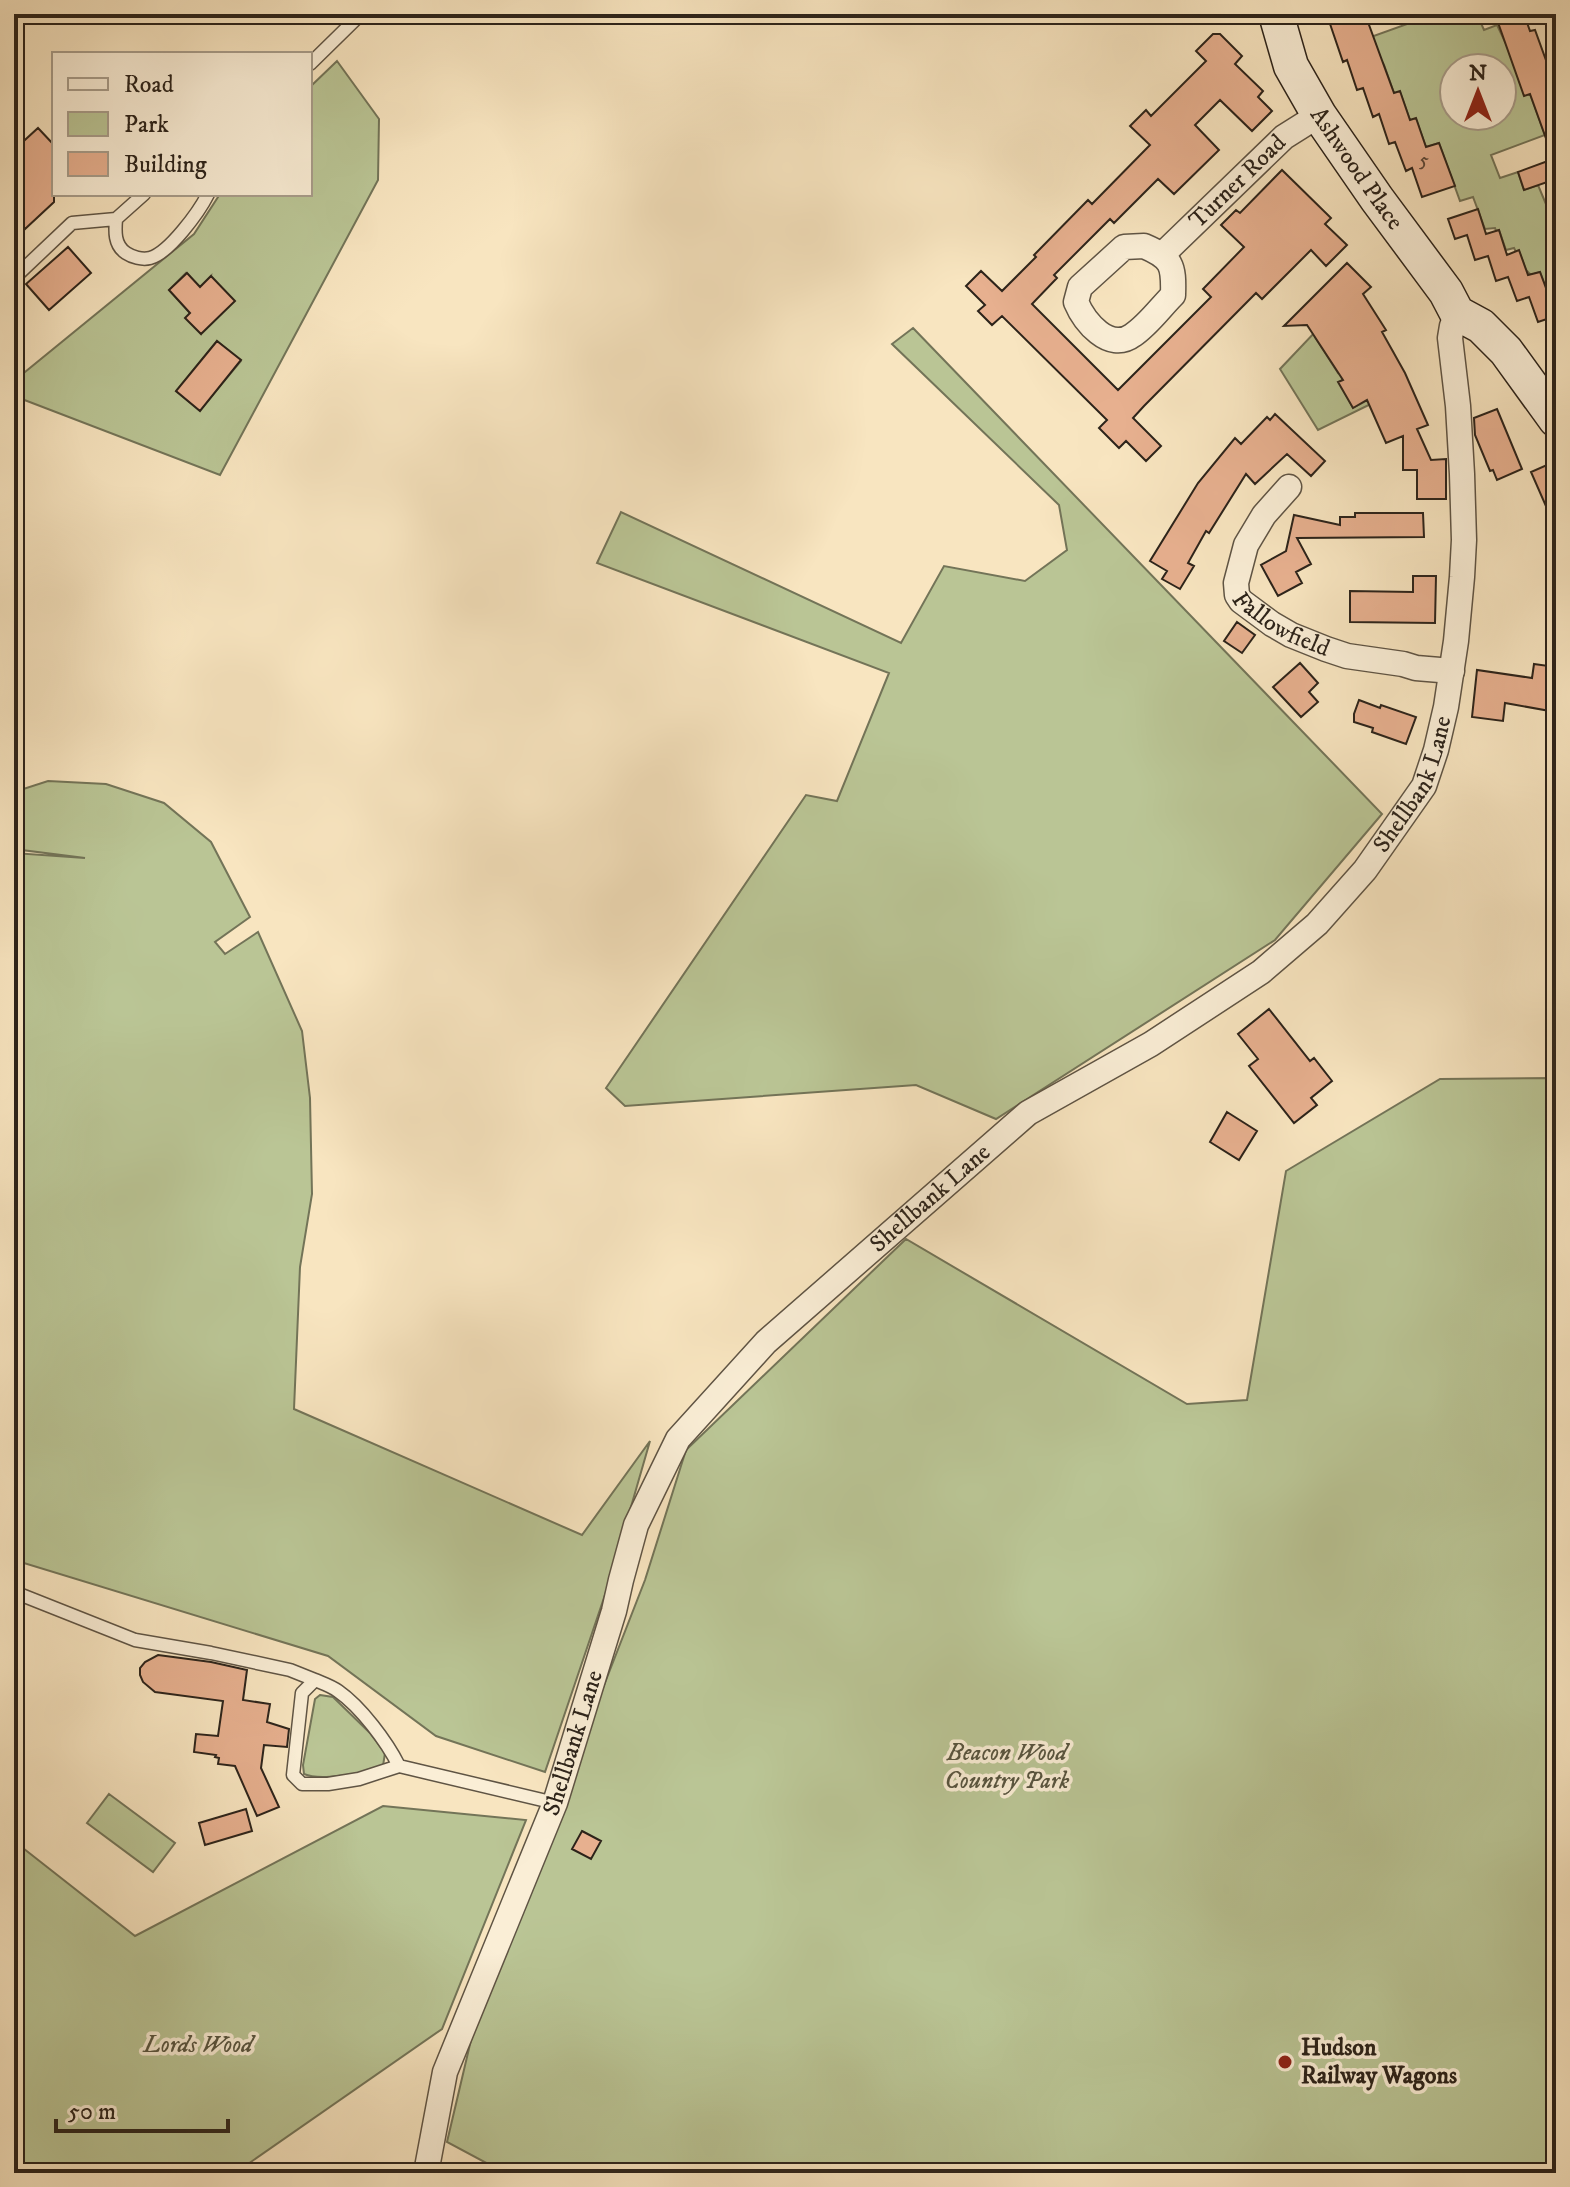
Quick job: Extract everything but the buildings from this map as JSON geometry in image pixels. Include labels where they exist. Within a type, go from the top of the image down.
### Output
[{"type":"main road","name":"Ashwood Place","points":[[1279,14],[1291,66],[1319,115],[1446,292],[1457,313]]},
{"type":"main road","points":[[1457,313],[1481,326],[1506,351],[1556,420]]},
{"type":"street","name":"Turner Road","points":[[1163,254],[1284,137],[1319,115]]},
{"type":"street","name":"Shellbank Lane","points":[[426,2173],[445,2072],[555,1803],[614,1611],[636,1525],[678,1439],[766,1342],[1028,1113],[1151,1044],[1261,972],[1317,924],[1365,870],[1424,786],[1442,726],[1452,671],[1464,540],[1460,429],[1450,338],[1457,313]]},
{"type":"street","name":"Fallowfield","points":[[1289,487],[1264,515],[1244,549],[1236,583],[1241,601],[1291,635],[1347,656],[1452,671]]},
{"type":"lane","points":[[312,62],[361,14]]},
{"type":"lane","points":[[14,278],[72,223],[116,219],[142,196]]},
{"type":"lane","points":[[116,219],[115,236],[122,251],[134,258],[150,258],[169,247],[207,196]]},
{"type":"lane","points":[[14,1592],[135,1640],[290,1670],[315,1680],[339,1692],[354,1706],[391,1750],[399,1766]]},
{"type":"lane","points":[[315,1680],[302,1693],[293,1775],[302,1784],[359,1779],[399,1766],[555,1803]]},
{"type":"green space","points":[[1422,14],[1477,14],[1484,30],[1497,25],[1510,52],[1438,52],[1438,132],[1518,132],[1518,69],[1545,135],[1491,155],[1500,178],[1518,172],[1524,190],[1538,185],[1556,228],[1556,290],[1547,291],[1540,272],[1531,275],[1526,270],[1519,251],[1516,252],[1514,248],[1506,250],[1499,230],[1485,229],[1473,197],[1460,201],[1439,143],[1426,147],[1416,119],[1410,120],[1400,92],[1394,93],[1384,65],[1368,38],[1424,18]]},
{"type":"green space","points":[[337,61],[379,119],[378,180],[220,475],[14,396],[14,381],[194,234],[219,196],[312,196],[312,85]],"holes":[[[186,273],[200,287],[211,276],[201,333],[190,313],[169,290]],[[217,341],[241,361],[200,410],[176,391]]]},
{"type":"green space","points":[[913,328],[1382,814],[1275,940],[996,1119],[916,1085],[625,1106],[606,1088],[806,795],[837,801],[889,673],[597,563],[621,512],[901,643],[944,566],[1025,581],[1067,550],[1059,505],[892,344]]},
{"type":"green space","points":[[1316,331],[1315,337],[1338,373],[1386,343],[1393,352],[1339,382],[1353,408],[1384,391],[1387,396],[1318,430],[1280,369]]},
{"type":"green space","points":[[48,781],[106,784],[164,803],[211,842],[250,917],[215,942],[225,954],[258,932],[302,1031],[310,1098],[312,1194],[300,1267],[294,1409],[582,1535],[650,1441],[609,1583],[545,1772],[436,1736],[328,1656],[14,1560],[14,853],[85,858],[14,849],[14,792]]},
{"type":"green space","name":"Beacon Wood Country Park","points":[[1556,1078],[1556,2173],[505,2173],[447,2142],[479,2006],[645,1580],[686,1450],[906,1239],[1187,1404],[1247,1400],[1286,1171],[1440,1079]]},
{"type":"green space","points":[[320,1695],[333,1697],[370,1733],[385,1753],[383,1766],[379,1770],[330,1777],[304,1774],[315,1699]]},
{"type":"green space","points":[[109,1794],[175,1843],[153,1872],[87,1823]]},
{"type":"green space","name":"Lords Wood","points":[[383,1806],[526,1820],[442,2029],[235,2173],[14,2173],[14,1841],[135,1936]]},
{"type":"place","name":"Hudson Railway Wagons","points":[[1285,2062]]}]
